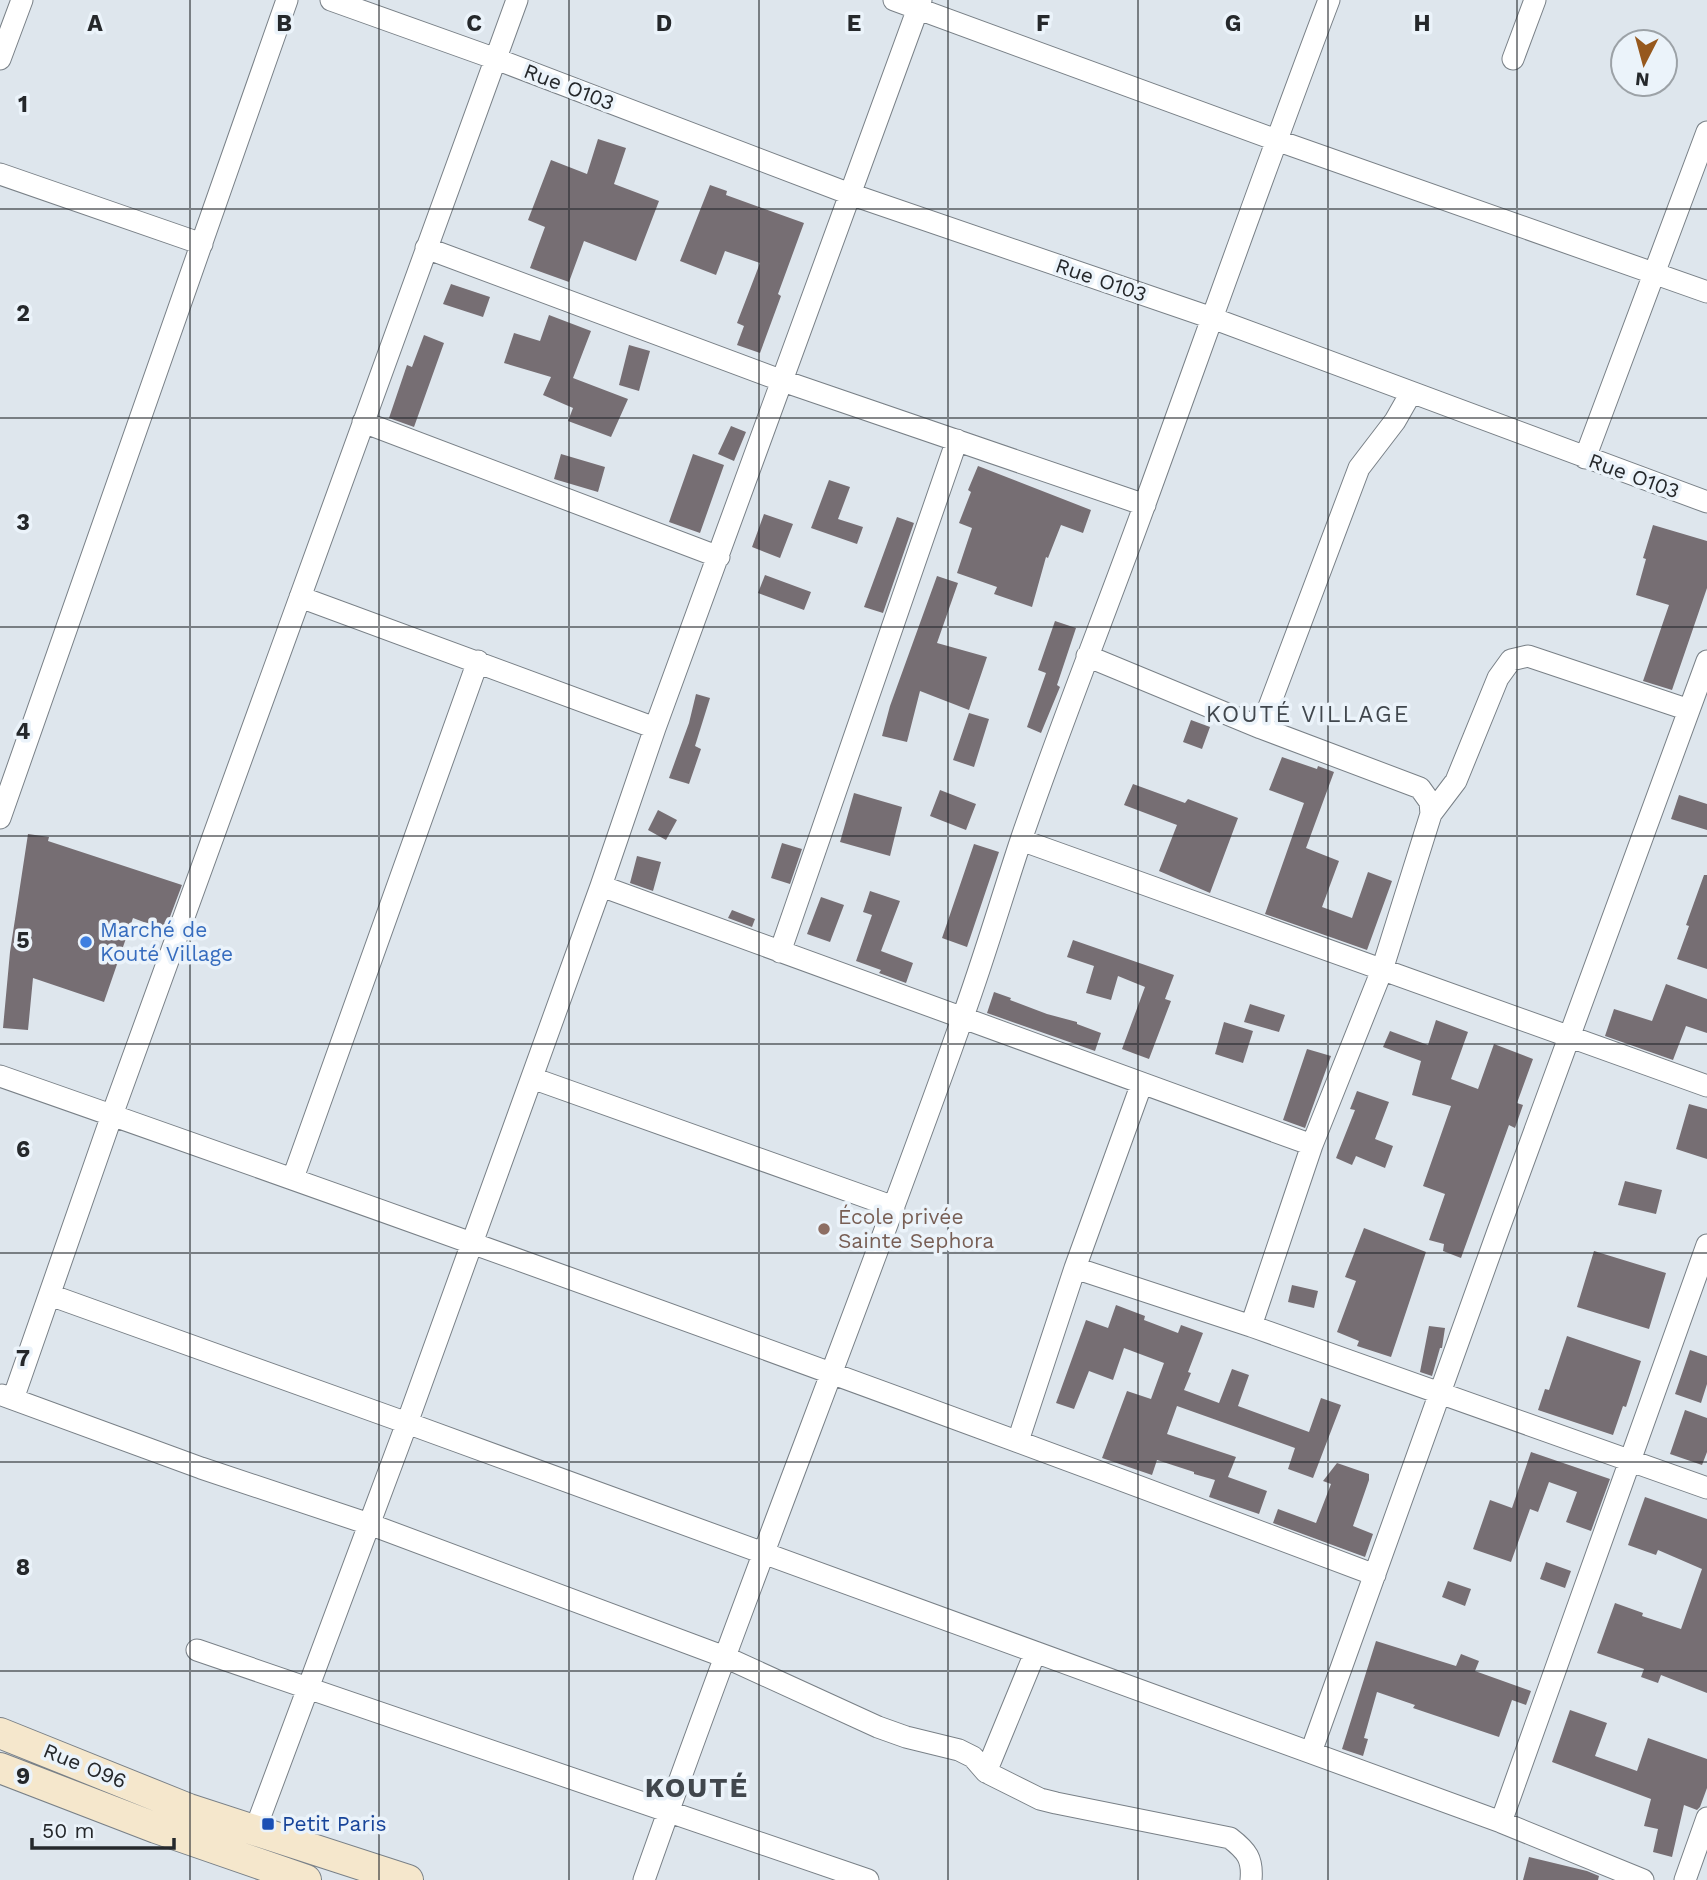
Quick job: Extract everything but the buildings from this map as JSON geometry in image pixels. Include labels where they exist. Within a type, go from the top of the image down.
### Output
[{"type":"main road","name":"Rue O96","points":[[0,1733],[189,1809],[408,1880]]},
{"type":"main road","name":"Rue O96","points":[[0,1768],[156,1828],[244,1870],[306,1880]]},
{"type":"street","points":[[0,59],[22,0]]},
{"type":"street","points":[[0,818],[287,0]]},
{"type":"street","name":"Rue O103","points":[[331,0],[496,59],[850,194],[1212,318],[1707,502]]},
{"type":"street","points":[[517,0],[112,1115],[50,1296],[7,1396],[177,1459],[369,1524],[725,1657],[878,1727],[959,1750],[973,1757],[986,1772],[1040,1799],[1230,1838],[1246,1851],[1252,1864],[1251,1880]]},
{"type":"street","points":[[894,0],[919,4],[1276,140],[1707,292]]},
{"type":"street","points":[[644,1880],[894,1207],[963,1017],[1021,840],[1087,656],[1145,505],[1329,0]]},
{"type":"street","points":[[1513,59],[1535,0]]},
{"type":"street","points":[[255,1830],[472,1245],[655,728],[919,4]]},
{"type":"street","points":[[1585,458],[1707,132]]},
{"type":"street","points":[[0,174],[202,244]]},
{"type":"street","points":[[426,248],[783,381],[1145,505]]},
{"type":"street","points":[[1261,728],[1359,468],[1395,421],[1411,393]]},
{"type":"street","points":[[363,422],[719,557]]},
{"type":"street","points":[[780,952],[957,440]]},
{"type":"street","points":[[300,597],[655,728]]},
{"type":"street","points":[[1087,656],[1261,728],[1420,788],[1430,802],[1431,814]]},
{"type":"street","points":[[1251,1326],[1312,1145],[1382,970],[1431,814],[1456,781],[1498,678],[1511,660],[1528,656],[1689,710]]},
{"type":"street","points":[[293,1178],[478,661]]},
{"type":"street","points":[[1311,1752],[1707,661]]},
{"type":"street","points":[[1021,840],[1707,1086]]},
{"type":"street","points":[[601,886],[1312,1145]]},
{"type":"street","points":[[0,1076],[293,1178],[1018,1441],[1375,1575]]},
{"type":"street","points":[[532,1078],[894,1207]]},
{"type":"street","points":[[1018,1441],[1142,1083]]},
{"type":"street","points":[[1501,1822],[1707,1245]]},
{"type":"street","points":[[1076,1268],[1251,1326],[1707,1488]]},
{"type":"street","points":[[50,1296],[1311,1752],[1501,1822],[1643,1880]]},
{"type":"street","points":[[197,1650],[868,1880]]},
{"type":"street","points":[[986,1772],[1035,1653]]},
{"type":"street","points":[[1685,1880],[1707,1818]]},
{"type":"place","name":"Marché de Kouté Village","points":[[86,942]]},
{"type":"place","name":"École privée Sainte Sephora","points":[[824,1229]]},
{"type":"place","name":"Petit Paris","points":[[268,1824]]},
{"type":"district","name":"KOUTÉ VILLAGE","points":[[1308,714]]},
{"type":"district","name":"KOUTÉ","points":[[697,1787]]}]
